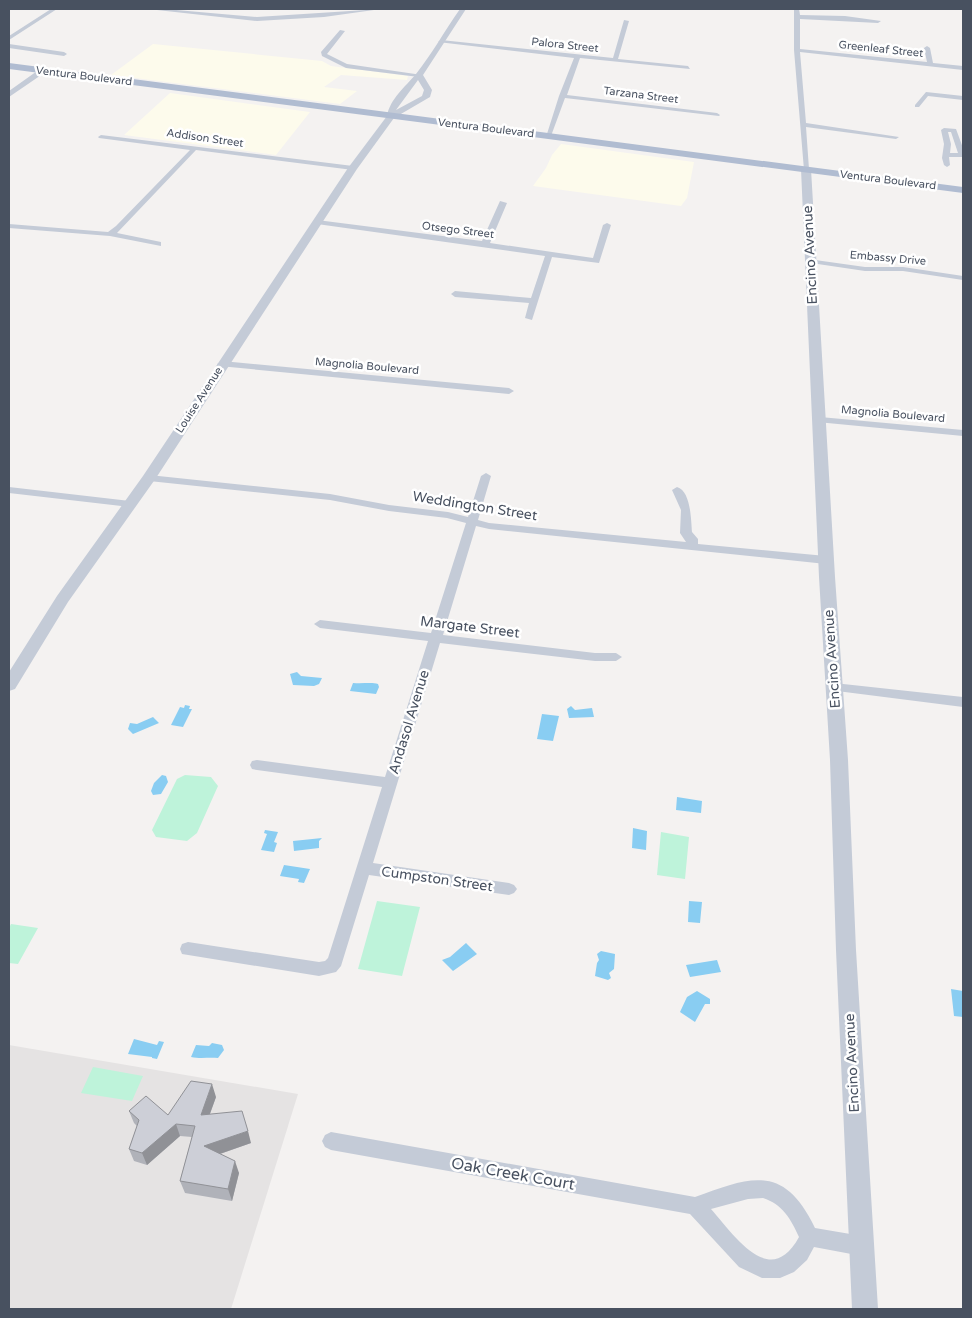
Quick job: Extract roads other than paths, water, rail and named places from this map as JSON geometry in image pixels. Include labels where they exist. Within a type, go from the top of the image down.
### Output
[{"type":"main road","name":"Ventura Boulevard","points":[[9,66],[963,190]]},
{"type":"street","points":[[9,38],[54,9]]},
{"type":"street","points":[[151,9],[257,20],[378,9]]},
{"type":"street","name":"Louise Avenue","points":[[391,116],[392,110],[403,93],[420,75],[463,9]]},
{"type":"street","name":"Encino Avenue","points":[[797,9],[797,50],[806,169],[826,560],[839,760],[845,931],[865,1309]]},
{"type":"street","points":[[797,17],[878,21]]},
{"type":"street","points":[[615,60],[626,21]]},
{"type":"street","points":[[342,31],[323,54],[346,66],[420,75]]},
{"type":"street","name":"Palora Street","points":[[441,42],[688,68]]},
{"type":"street","points":[[9,46],[64,54]]},
{"type":"street","points":[[927,48],[930,64]]},
{"type":"street","name":"Greenleaf Street","points":[[797,50],[963,68]]},
{"type":"street","points":[[548,136],[578,56]]},
{"type":"street","points":[[9,95],[43,71]]},
{"type":"street","name":"Louise Avenue","points":[[9,685],[62,600],[149,478],[222,364],[354,166],[391,116],[426,97],[428,90],[420,75]]},
{"type":"street","points":[[917,106],[923,96],[928,94],[963,98]]},
{"type":"street","name":"Tarzana Street","points":[[562,96],[717,114]]},
{"type":"street","points":[[802,125],[896,137]]},
{"type":"street","points":[[946,155],[962,156],[954,130],[946,128],[944,130],[947,142],[945,158],[947,165]]},
{"type":"street","name":"Addison Street","points":[[101,137],[113,136],[306,163],[354,166]]},
{"type":"street","points":[[947,142],[958,142]]},
{"type":"street","points":[[110,234],[119,228],[195,148]]},
{"type":"street","points":[[485,244],[503,203]]},
{"type":"street","name":"Otsego Street","points":[[316,222],[485,244],[596,261],[607,225]]},
{"type":"street","points":[[9,226],[110,234],[158,244]]},
{"type":"street","points":[[528,318],[549,254]]},
{"type":"street","name":"Embassy Drive","points":[[811,261],[865,269],[903,269],[963,278]]},
{"type":"street","points":[[455,294],[534,301]]},
{"type":"street","name":"Magnolia Boulevard","points":[[222,364],[509,392]]},
{"type":"street","name":"Magnolia Boulevard","points":[[820,420],[963,433]]},
{"type":"street","name":"Andasol Avenue","points":[[188,949],[319,969],[330,967],[335,961],[486,476]]},
{"type":"street","name":"Weddington Street","points":[[149,478],[330,497],[389,508],[448,515],[489,526],[826,560]]},
{"type":"street","points":[[9,490],[130,504]]},
{"type":"street","points":[[677,490],[686,510],[686,533],[692,539],[692,545]]},
{"type":"street","points":[[679,544],[680,538],[686,533]]},
{"type":"street","name":"Margate Street","points":[[320,624],[596,657],[616,657]]},
{"type":"street","points":[[834,687],[963,702]]},
{"type":"street","points":[[257,765],[391,783]]},
{"type":"street","name":"Cumpston Street","points":[[365,868],[509,889]]},
{"type":"street","name":"Oak Creek Court","points":[[330,1141],[695,1206]]},
{"type":"street","points":[[756,1189],[774,1191],[792,1203],[802,1219],[809,1237],[802,1253],[793,1264],[772,1271],[752,1264],[695,1206],[736,1191],[756,1189]]},
{"type":"street","points":[[809,1237],[862,1246]]},
{"type":"water","points":[[297,672],[301,676],[322,678],[319,684],[314,686],[293,685],[290,674]]},
{"type":"water","points":[[353,683],[376,683],[379,687],[376,694],[350,691]]},
{"type":"water","points":[[185,705],[190,706],[189,709],[192,709],[183,727],[171,725],[180,707],[184,708]]},
{"type":"water","points":[[571,706],[575,710],[592,708],[594,717],[569,718],[567,709]]},
{"type":"water","points":[[542,714],[559,716],[553,741],[537,739]]},
{"type":"water","points":[[153,717],[159,723],[133,734],[128,729],[130,723],[137,724]]},
{"type":"water","points":[[162,775],[166,776],[168,782],[161,794],[153,795],[151,791],[154,783]]},
{"type":"water","points":[[677,797],[702,801],[701,813],[676,810]]},
{"type":"water","points":[[633,828],[647,831],[646,850],[632,848]]},
{"type":"water","points":[[265,830],[278,832],[274,842],[277,843],[274,852],[261,850],[267,834],[264,833]]},
{"type":"water","points":[[322,838],[319,841],[319,848],[294,851],[293,841]]},
{"type":"water","points":[[284,865],[310,869],[304,883],[298,882],[299,879],[280,876]]},
{"type":"water","points":[[689,901],[702,902],[700,923],[688,922]]},
{"type":"water","points":[[466,943],[477,954],[453,971],[442,960],[450,957]]},
{"type":"water","points":[[601,951],[615,954],[614,969],[609,973],[611,978],[608,980],[595,976],[599,960],[597,954]]},
{"type":"water","points":[[717,960],[721,972],[690,977],[686,965]]},
{"type":"water","points":[[951,989],[963,991],[963,1017],[954,1016]]},
{"type":"water","points":[[697,991],[710,999],[710,1004],[705,1004],[695,1022],[680,1012],[687,997]]},
{"type":"water","points":[[134,1039],[157,1045],[159,1041],[164,1042],[157,1059],[128,1054]]},
{"type":"water","points":[[212,1043],[222,1045],[224,1050],[218,1058],[191,1057],[196,1045],[209,1046]]}]
